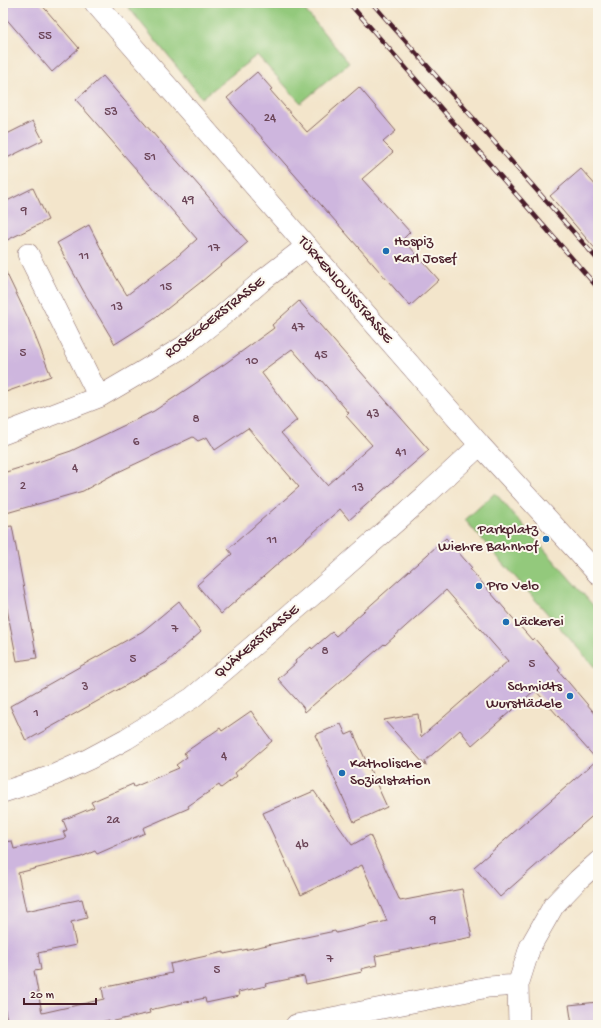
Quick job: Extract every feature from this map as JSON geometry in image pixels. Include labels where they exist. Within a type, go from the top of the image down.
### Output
[{"type":"street","name":"TÜRKENLOUISSTRASSE","points":[[95,3],[480,446],[598,574]]},
{"type":"street","name":"ROSEGGERSTRASSE","points":[[3,434],[99,397],[140,374],[182,347],[307,246]]},
{"type":"street","points":[[28,254],[99,397]]},
{"type":"street","name":"QUÄKERSTRASSE","points":[[3,792],[52,776],[88,759],[126,739],[192,698],[321,588],[480,446]]},
{"type":"street","points":[[519,1025],[518,985],[530,947],[554,905],[598,862]]},
{"type":"street","points":[[296,1025],[488,987],[518,985]]},
{"type":"green space","points":[[125,3],[299,3],[349,63],[301,103],[257,55],[202,98]]},
{"type":"green space","points":[[495,493],[598,611],[598,671],[465,520]]},
{"type":"building","points":[[3,3],[40,3],[79,48],[52,72],[3,15]]},
{"type":"building","points":[[257,72],[272,89],[270,90],[307,132],[359,87],[396,131],[383,142],[393,152],[362,179],[410,232],[403,239],[439,280],[410,306],[227,98]]},
{"type":"building","points":[[103,76],[248,242],[153,320],[115,344],[57,243],[89,225],[114,274],[127,295],[179,255],[197,239],[76,100]]},
{"type":"building","points":[[33,121],[43,140],[3,160],[3,136]]},
{"type":"building","points":[[581,169],[598,188],[598,252],[550,196]]},
{"type":"building","points":[[33,188],[48,220],[3,242],[3,203]]},
{"type":"building","points":[[3,266],[28,318],[51,376],[3,393]]},
{"type":"building","points":[[299,301],[429,450],[349,520],[340,509],[221,614],[197,585],[232,554],[228,549],[299,487],[248,428],[215,450],[207,437],[198,441],[193,437],[116,473],[83,491],[3,514],[3,473],[71,451],[154,411],[226,363],[274,328],[272,325]],"holes":[[[292,349],[320,381],[321,380],[349,413],[346,416],[372,445],[327,485],[281,433],[297,420],[261,372]]]},
{"type":"building","points":[[12,526],[37,658],[17,661],[3,588],[3,527]]},
{"type":"building","points":[[446,538],[472,568],[470,569],[532,640],[534,638],[560,668],[558,670],[598,717],[598,811],[500,897],[474,867],[597,760],[535,690],[472,745],[460,730],[425,761],[426,766],[384,720],[418,714],[421,737],[508,661],[446,590],[385,645],[384,644],[305,712],[303,707],[278,679],[311,647],[312,649],[332,632],[336,636]]},
{"type":"building","points":[[179,601],[201,632],[166,663],[26,741],[10,706],[143,631]]},
{"type":"building","points":[[251,711],[272,741],[235,773],[237,776],[221,788],[219,785],[188,806],[189,808],[143,828],[145,833],[97,854],[95,851],[81,857],[18,873],[26,911],[82,899],[87,918],[71,922],[76,945],[38,953],[41,970],[34,971],[42,1013],[104,999],[102,988],[172,973],[170,964],[335,931],[336,933],[387,921],[362,865],[301,895],[263,813],[314,791],[352,845],[370,835],[400,901],[462,889],[472,937],[375,956],[377,965],[361,969],[362,972],[306,984],[304,976],[265,984],[266,986],[238,992],[239,996],[206,1003],[205,998],[149,1010],[150,1013],[109,1022],[109,1020],[89,1025],[8,1025],[3,1001],[3,842],[12,841],[14,849],[66,838],[63,832],[67,830],[63,820],[94,807],[91,802],[133,784],[134,787],[179,768],[176,765],[187,757],[184,753],[220,728],[222,731]]},
{"type":"building","name":"Katholische Sozialstation","points":[[341,724],[346,735],[353,732],[387,807],[354,822],[315,735]]},
{"type":"building","points":[[598,1002],[598,1025],[572,1025],[569,1005]]},
{"type":"railway","points":[[349,3],[598,288]]},
{"type":"railway","points":[[372,3],[598,260]]},
{"type":"place","name":"Hospiz Karl Josef","points":[[386,251]]},
{"type":"place","name":"Parkplatz Wiehre Bahnhof","points":[[546,539]]},
{"type":"place","name":"Pro Velo","points":[[479,586]]},
{"type":"place","name":"Läckerei","points":[[506,622]]},
{"type":"place","name":"Schmidts Wurstlädele","points":[[570,696]]},
{"type":"place","name":"Katholische Sozialstation","points":[[342,773]]}]
